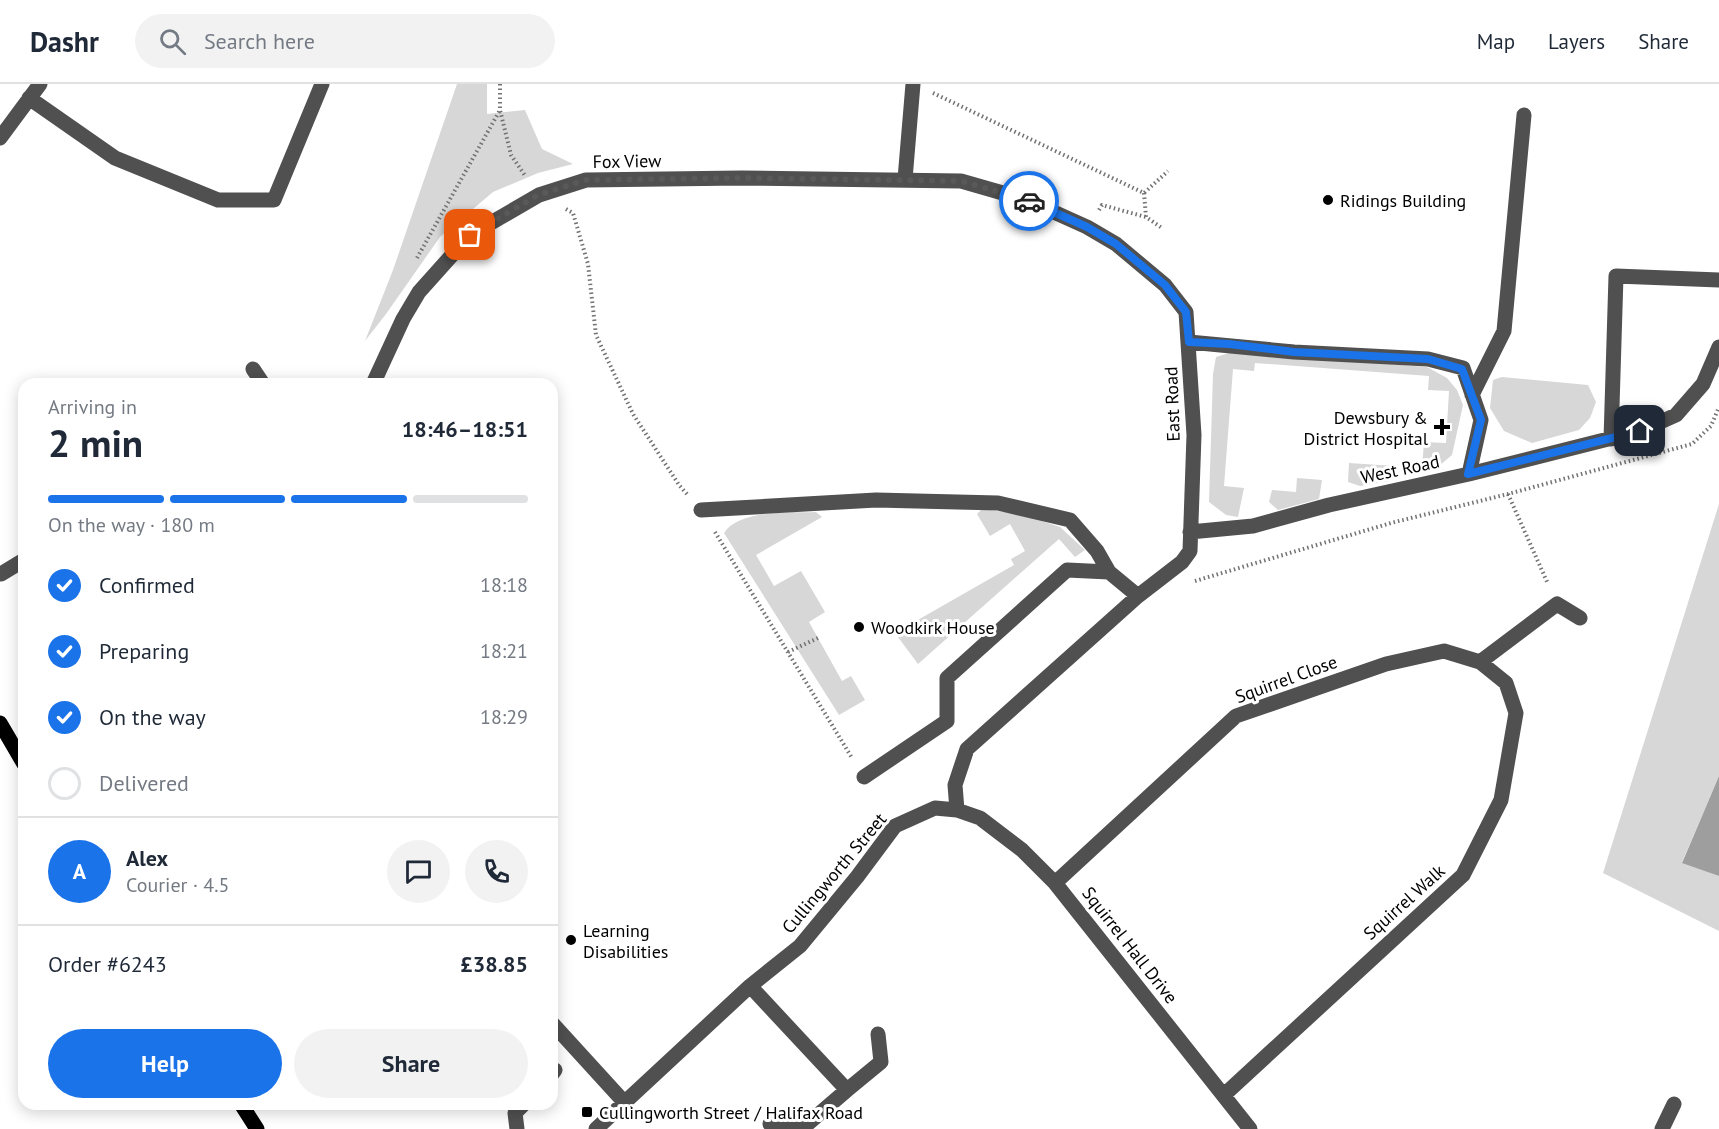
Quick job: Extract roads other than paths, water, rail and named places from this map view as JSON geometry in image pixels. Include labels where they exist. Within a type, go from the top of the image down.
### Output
[{"type":"main road","points":[[0,723],[18,754]]},
{"type":"main road","points":[[245,1110],[257,1129]]},
{"type":"street","points":[[0,138],[40,84]]},
{"type":"street","points":[[29,98],[116,158],[218,200],[274,200],[322,84]]},
{"type":"street","points":[[905,179],[914,84]]},
{"type":"street","points":[[1472,395],[1504,331],[1524,115]]},
{"type":"street","name":"Fox View","points":[[376,378],[403,319],[419,292],[470,235],[538,195],[586,180],[905,179]]},
{"type":"street","name":"East Road","points":[[905,179],[961,181],[1027,200],[1087,227],[1116,244],[1165,285],[1186,312],[1189,342],[1194,435],[1190,551],[1182,562],[1138,596],[966,749],[955,785],[957,810]]},
{"type":"street","points":[[1611,439],[1616,276],[1719,280]]},
{"type":"street","points":[[1189,342],[1229,344],[1294,352],[1428,359],[1462,369],[1481,420],[1468,474]]},
{"type":"street","name":"West Road","points":[[1190,532],[1253,526],[1329,505],[1468,474],[1640,431],[1676,416],[1703,384],[1719,347]]},
{"type":"street","points":[[253,369],[259,378]]},
{"type":"street","points":[[702,510],[876,500],[998,503],[1070,520],[1097,551],[1109,572],[1138,596]]},
{"type":"street","points":[[2,574],[18,564]]},
{"type":"street","points":[[864,777],[947,721],[947,678],[1067,570],[1109,572]]},
{"type":"street","points":[[1480,662],[1557,604],[1580,618]]},
{"type":"street","name":"Squirrel Close","points":[[1055,883],[1236,716],[1386,664],[1444,651],[1480,662]]},
{"type":"street","name":"Squirrel Walk","points":[[1224,1095],[1463,875],[1501,801],[1516,713],[1506,683],[1480,662]]},
{"type":"street","name":"Cullingworth Street","points":[[596,1129],[750,986],[800,946],[858,877],[895,826],[935,808],[957,810]]},
{"type":"street","name":"Squirrel Hall Drive","points":[[957,810],[980,818],[1022,850],[1055,883],[1250,1129]]},
{"type":"street","points":[[750,986],[847,1090]]},
{"type":"street","points":[[558,1030],[625,1103]]},
{"type":"street","points":[[770,1124],[804,1127],[881,1062],[878,1034]]},
{"type":"street","points":[[1662,1129],[1674,1104]]},
{"type":"street","points":[[517,1129],[515,1113],[518,1110]]},
{"type":"place","name":"Ridings Building","points":[[1328,200]]},
{"type":"place","name":"Dewsbury & District Hospital","points":[[1442,427]]},
{"type":"place","name":"Woodkirk House","points":[[859,627]]},
{"type":"place","name":"Learning Disabilities","points":[[571,940]]},
{"type":"place","name":"Cullingworth Street / Halifax Road","points":[[587,1112]]}]
